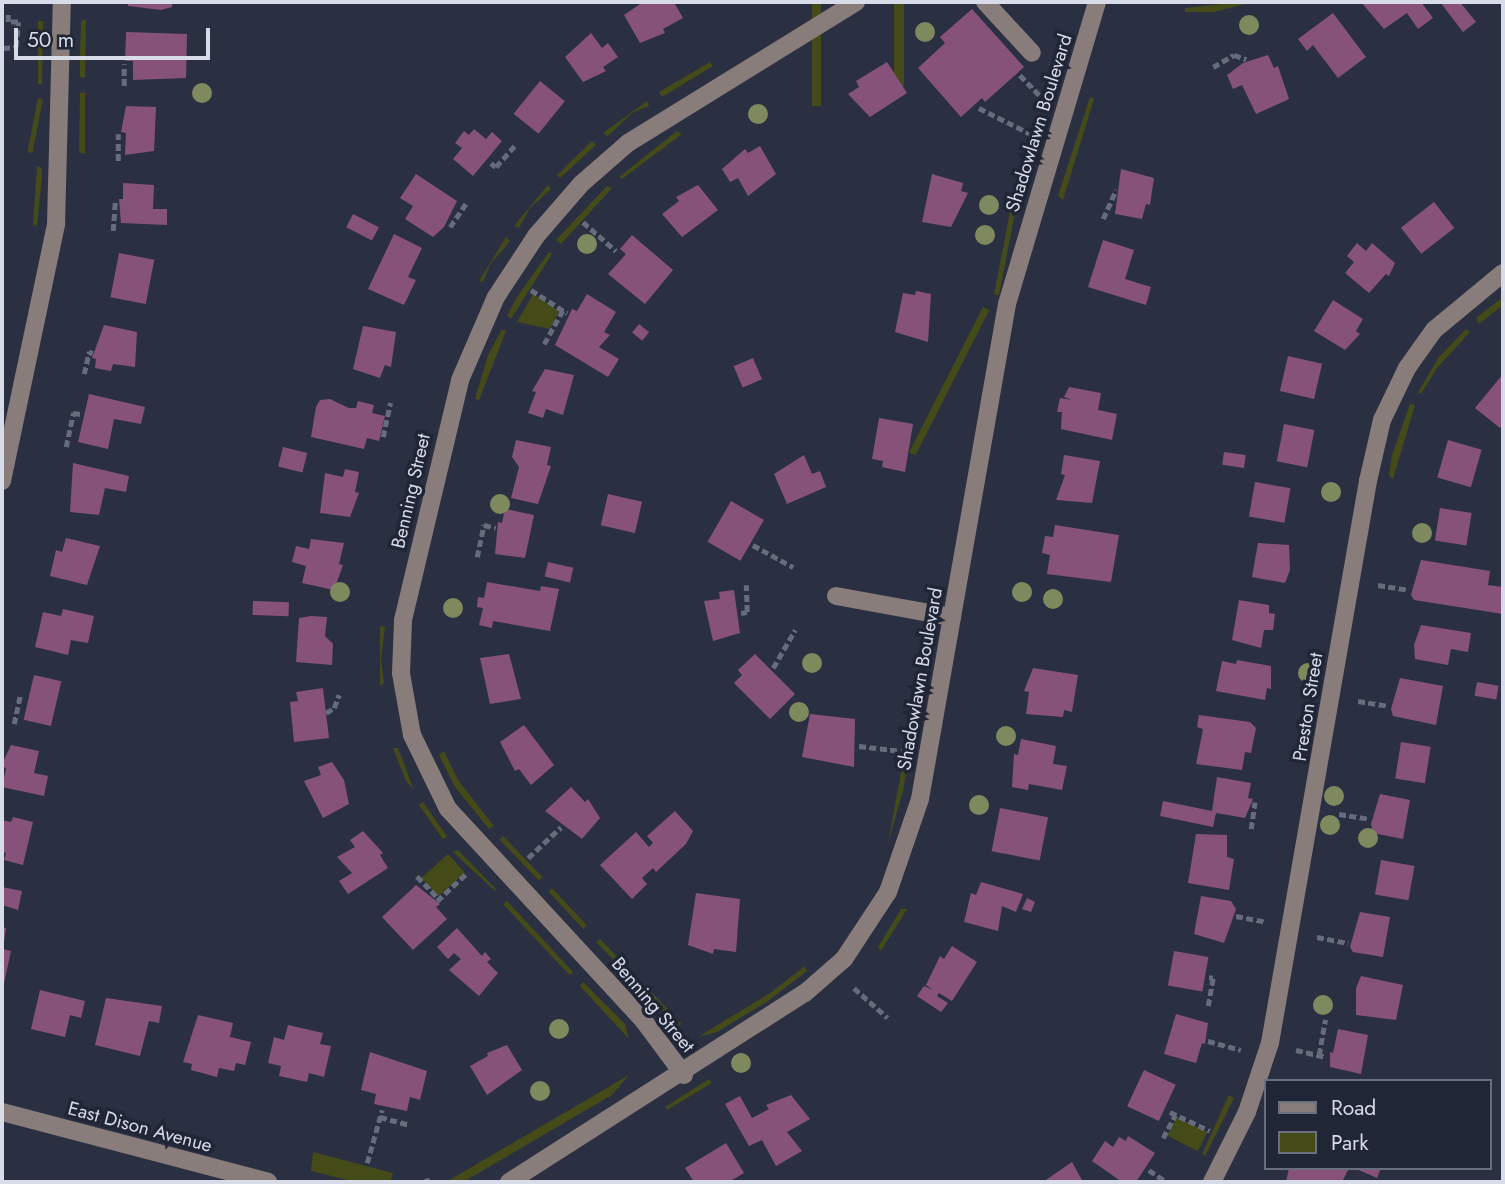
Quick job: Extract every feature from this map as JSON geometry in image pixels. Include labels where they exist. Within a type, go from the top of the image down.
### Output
[{"type":"street","points":[[2,481],[56,224],[62,2]]},
{"type":"street","name":"Benning Street","points":[[684,1075],[643,1020],[448,808],[421,760],[407,711],[400,663],[403,620],[460,380],[496,297],[536,236],[569,195],[628,143],[856,2]]},
{"type":"street","points":[[985,2],[1032,53]]},
{"type":"street","name":"Shadowlawn Boulevard","points":[[509,1182],[684,1075],[805,993],[844,959],[874,918],[895,877],[916,817],[1007,304],[1097,2]]},
{"type":"street","name":"Preston Street","points":[[1212,1182],[1247,1112],[1270,1043],[1368,481],[1382,420],[1407,368],[1434,330],[1503,273]]},
{"type":"street","points":[[836,596],[952,617]]},
{"type":"street","name":"East Dison Avenue","points":[[2,1112],[268,1182]]},
{"type":"path","points":[[3,48],[16,47],[18,22],[8,22],[8,14]]},
{"type":"path","points":[[1213,67],[1234,55],[1246,59]]},
{"type":"path","points":[[124,64],[124,86]]},
{"type":"path","points":[[1020,75],[1041,97]]},
{"type":"path","points":[[979,108],[1037,137]]},
{"type":"path","points":[[118,134],[118,161]]},
{"type":"path","points":[[491,163],[496,167],[514,146]]},
{"type":"path","points":[[1103,219],[1116,190]]},
{"type":"path","points":[[113,231],[115,202]]},
{"type":"path","points":[[450,227],[467,202]]},
{"type":"path","points":[[583,222],[616,251]]},
{"type":"path","points":[[531,290],[565,311],[544,344]]},
{"type":"path","points":[[84,374],[89,352],[93,353]]},
{"type":"path","points":[[383,437],[390,403]]},
{"type":"path","points":[[66,447],[73,413],[81,414]]},
{"type":"path","points":[[477,557],[484,525],[496,528]]},
{"type":"path","points":[[753,545],[793,567]]},
{"type":"path","points":[[1378,584],[1409,590]]},
{"type":"path","points":[[741,613],[747,612],[746,585]]},
{"type":"path","points":[[773,668],[795,630]]},
{"type":"path","points":[[326,713],[334,708],[339,695]]},
{"type":"path","points":[[13,724],[20,696]]},
{"type":"path","points":[[1358,701],[1389,706]]},
{"type":"path","points":[[859,746],[902,751]]},
{"type":"path","points":[[1251,829],[1255,802]]},
{"type":"path","points":[[1339,814],[1370,819]]},
{"type":"path","points":[[528,858],[561,827]]},
{"type":"path","points":[[417,876],[438,900],[468,872]]},
{"type":"path","points":[[1236,916],[1266,922]]},
{"type":"path","points":[[1317,937],[1348,943]]},
{"type":"path","points":[[1208,1006],[1213,978],[1209,978]]},
{"type":"path","points":[[854,988],[888,1018]]},
{"type":"path","points":[[1320,1055],[1325,1020]]},
{"type":"path","points":[[1208,1041],[1241,1050]]},
{"type":"path","points":[[1296,1050],[1326,1057]]},
{"type":"path","points":[[367,1163],[382,1110]]},
{"type":"path","points":[[1163,1138],[1173,1114],[1210,1131]]},
{"type":"path","points":[[380,1117],[410,1125]]},
{"type":"path","points":[[1149,1170],[1167,1182]]},
{"type":"green space","points":[[812,2],[821,2],[821,106],[812,106]]},
{"type":"green space","points":[[894,2],[904,2],[904,86],[894,86]]},
{"type":"green space","points":[[1253,2],[1214,12],[1185,12],[1185,8]]},
{"type":"green space","points":[[86,19],[85,78],[80,77],[80,55],[81,21]]},
{"type":"green space","points":[[38,21],[43,21],[42,84],[38,84]]},
{"type":"green space","points":[[710,62],[713,66],[662,97],[659,92]]},
{"type":"green space","points":[[85,92],[85,154],[79,152],[80,93]]},
{"type":"green space","points":[[1090,97],[1094,99],[1063,200],[1058,196]]},
{"type":"green space","points":[[38,98],[43,99],[32,153],[28,152]]},
{"type":"green space","points":[[647,101],[649,106],[632,113],[608,136],[603,133]]},
{"type":"green space","points":[[677,131],[682,134],[622,179],[619,177]]},
{"type":"green space","points":[[592,141],[596,145],[560,178],[557,175]]},
{"type":"green space","points":[[37,166],[42,168],[42,178],[37,226],[33,225]]},
{"type":"green space","points":[[548,185],[551,189],[530,208],[519,228],[514,226]]},
{"type":"green space","points":[[607,186],[612,188],[561,244],[556,240]]},
{"type":"green space","points":[[1012,202],[1017,203],[999,295],[994,294]]},
{"type":"green space","points":[[506,237],[510,241],[490,265],[483,282],[479,281]]},
{"type":"green space","points":[[549,252],[552,254],[511,319],[507,316],[517,297]]},
{"type":"green space","points":[[533,294],[559,311],[550,329],[517,322]]},
{"type":"green space","points":[[1503,297],[1503,305],[1479,324],[1476,318]]},
{"type":"green space","points":[[983,307],[989,310],[915,455],[909,452]]},
{"type":"green space","points":[[502,329],[506,331],[479,400],[475,399],[488,355]]},
{"type":"green space","points":[[1466,329],[1470,332],[1437,368],[1421,394],[1418,392],[1439,357]]},
{"type":"green space","points":[[1410,404],[1415,405],[1393,479],[1389,476],[1392,455]]},
{"type":"green space","points":[[380,626],[385,627],[381,659],[384,683],[380,686]]},
{"type":"green space","points":[[918,680],[921,686],[903,791],[888,843]]},
{"type":"green space","points":[[393,748],[398,748],[414,790],[406,781]]},
{"type":"green space","points":[[444,751],[458,780],[494,826],[489,829],[455,787],[439,755]]},
{"type":"green space","points":[[423,802],[447,836],[443,839],[419,805]]},
{"type":"green space","points":[[503,836],[543,877],[539,880],[499,839]]},
{"type":"green space","points":[[458,850],[496,889],[495,891],[453,852]]},
{"type":"green space","points":[[448,854],[465,873],[438,897],[421,878]]},
{"type":"green space","points":[[552,888],[587,925],[583,929],[548,891]]},
{"type":"green space","points":[[507,901],[573,972],[569,975],[503,904]]},
{"type":"green space","points":[[901,909],[907,909],[881,951],[878,947]]},
{"type":"green space","points":[[600,939],[681,1023],[678,1027],[596,942]]},
{"type":"green space","points":[[805,966],[807,971],[768,1001],[717,1032],[698,1037],[770,993]]},
{"type":"green space","points":[[583,982],[625,1024],[629,1039],[580,986]]},
{"type":"green space","points":[[629,1075],[612,1095],[465,1181],[446,1182]]},
{"type":"green space","points":[[709,1079],[712,1083],[667,1110],[665,1107]]},
{"type":"green space","points":[[1229,1095],[1234,1098],[1205,1156],[1202,1154]]},
{"type":"green space","points":[[1177,1117],[1207,1132],[1198,1151],[1167,1136]]},
{"type":"green space","points":[[313,1152],[393,1173],[390,1182],[355,1182],[311,1171]]},
{"type":"building","points":[[128,2],[172,2],[172,7],[161,10],[128,6]]},
{"type":"building","points":[[643,2],[675,4],[683,18],[663,29],[665,33],[640,43],[624,15]]},
{"type":"building","points":[[1361,2],[1421,2],[1433,18],[1418,29],[1407,13],[1384,29]]},
{"type":"building","points":[[1440,2],[1460,2],[1476,22],[1463,32]]},
{"type":"building","points":[[972,9],[1024,67],[985,102],[982,98],[961,117],[918,68],[945,43],[940,37]]},
{"type":"building","points":[[1333,13],[1366,57],[1338,78],[1313,45],[1307,51],[1298,39]]},
{"type":"building","points":[[126,32],[187,34],[186,78],[133,80],[133,61],[125,61]]},
{"type":"building","points":[[591,33],[602,48],[608,43],[618,57],[603,67],[606,71],[583,82],[565,57]]},
{"type":"building","points":[[1268,55],[1274,68],[1278,66],[1289,99],[1256,114],[1242,85],[1233,89],[1227,75],[1243,63]]},
{"type":"building","points":[[887,62],[907,93],[870,117],[848,94],[859,87],[856,81]]},
{"type":"building","points":[[540,81],[565,101],[538,134],[514,114]]},
{"type":"building","points":[[126,106],[156,107],[154,151],[125,155],[126,133],[121,132]]},
{"type":"building","points":[[474,129],[486,139],[492,132],[502,141],[473,176],[453,159],[462,148],[455,143],[464,131],[469,135]]},
{"type":"building","points":[[760,146],[776,174],[748,196],[738,178],[730,182],[722,169],[745,149],[748,153]]},
{"type":"building","points":[[1121,169],[1154,178],[1150,205],[1146,204],[1142,219],[1115,214]]},
{"type":"building","points":[[416,174],[457,201],[444,227],[433,237],[405,219],[413,206],[400,198]]},
{"type":"building","points":[[932,174],[963,183],[961,191],[968,193],[951,227],[922,222]]},
{"type":"building","points":[[123,183],[154,185],[153,209],[167,209],[167,225],[121,223],[119,199],[123,199]]},
{"type":"building","points":[[698,185],[718,210],[682,237],[662,214],[679,201],[676,197]]},
{"type":"building","points":[[1434,202],[1454,228],[1421,254],[1401,228]]},
{"type":"building","points":[[353,214],[379,227],[372,241],[346,227]]},
{"type":"building","points":[[394,234],[422,248],[408,277],[416,280],[404,305],[368,289]]},
{"type":"building","points":[[632,235],[673,270],[645,304],[608,274],[626,254],[620,249]]},
{"type":"building","points":[[1103,240],[1134,250],[1125,279],[1151,287],[1146,305],[1088,287]]},
{"type":"building","points":[[1357,243],[1366,251],[1372,243],[1395,263],[1389,276],[1386,274],[1369,293],[1345,273],[1354,262],[1347,256]]},
{"type":"building","points":[[119,253],[154,260],[146,304],[110,297]]},
{"type":"building","points":[[916,291],[931,294],[928,342],[895,332],[903,293],[915,295]]},
{"type":"building","points":[[587,294],[616,312],[604,332],[610,335],[599,347],[619,359],[608,377],[555,345],[572,309],[577,311]]},
{"type":"building","points":[[1333,300],[1363,319],[1356,331],[1360,334],[1345,350],[1314,331]]},
{"type":"building","points":[[639,324],[649,332],[642,341],[632,333]]},
{"type":"building","points":[[104,325],[137,332],[135,367],[113,364],[111,371],[95,368],[96,359],[92,358]]},
{"type":"building","points":[[363,326],[396,332],[391,367],[385,365],[380,378],[353,369]]},
{"type":"building","points":[[1288,356],[1322,364],[1314,399],[1280,391]]},
{"type":"building","points":[[753,358],[762,379],[743,387],[734,366]]},
{"type":"building","points":[[545,369],[574,375],[563,415],[546,409],[543,418],[528,413],[536,392],[532,391]]},
{"type":"building","points":[[1503,374],[1503,424],[1500,428],[1475,408]]},
{"type":"building","points":[[1069,387],[1101,393],[1098,410],[1117,414],[1112,440],[1061,429],[1062,412],[1057,412],[1060,398],[1072,400],[1064,397]]},
{"type":"building","points":[[89,394],[145,407],[141,424],[114,419],[108,449],[78,442]]},
{"type":"building","points":[[330,399],[349,408],[356,408],[358,401],[374,405],[372,413],[385,416],[379,441],[367,438],[364,449],[311,437],[316,407],[320,400]]},
{"type":"building","points":[[879,418],[913,424],[905,472],[882,467],[883,461],[872,459]]},
{"type":"building","points":[[1284,424],[1314,430],[1307,467],[1277,461]]},
{"type":"building","points":[[516,440],[551,447],[547,465],[551,466],[538,504],[511,498],[519,467],[512,457]]},
{"type":"building","points":[[1448,440],[1482,450],[1471,487],[1437,477]]},
{"type":"building","points":[[283,447],[307,453],[302,472],[278,466]]},
{"type":"building","points":[[1224,452],[1246,455],[1244,468],[1222,465]]},
{"type":"building","points":[[804,455],[812,474],[820,471],[826,487],[787,504],[774,474]]},
{"type":"building","points":[[1064,455],[1100,461],[1092,503],[1056,500],[1065,475],[1061,474]]},
{"type":"building","points":[[73,463],[129,476],[126,492],[105,488],[99,515],[70,512]]},
{"type":"building","points":[[345,469],[359,472],[355,492],[359,493],[350,517],[320,513],[325,473],[343,477]]},
{"type":"building","points":[[1255,482],[1290,488],[1284,523],[1249,516]]},
{"type":"building","points":[[608,494],[642,502],[635,533],[601,525]]},
{"type":"building","points":[[731,501],[764,520],[740,561],[708,542]]},
{"type":"building","points":[[1440,508],[1472,513],[1466,546],[1435,541]]},
{"type":"building","points":[[505,509],[534,515],[525,558],[495,554],[498,522],[502,523]]},
{"type":"building","points":[[1055,525],[1119,535],[1111,582],[1047,574],[1050,555],[1042,553],[1045,536],[1053,537]]},
{"type":"building","points":[[66,538],[100,546],[87,585],[50,576],[56,550],[62,552]]},
{"type":"building","points":[[311,539],[344,543],[339,564],[343,565],[334,590],[302,583],[306,566],[292,562],[296,546],[309,549]]},
{"type":"building","points":[[1258,543],[1289,545],[1290,570],[1285,583],[1252,577]]},
{"type":"building","points":[[1421,560],[1490,571],[1488,585],[1503,587],[1503,614],[1414,600],[1411,595]]},
{"type":"building","points":[[548,562],[573,568],[570,582],[545,577]]},
{"type":"building","points":[[487,582],[540,591],[541,586],[559,589],[550,631],[493,621],[492,628],[479,625],[483,608],[477,607],[478,597],[484,598]]},
{"type":"building","points":[[734,590],[740,633],[713,641],[704,601],[720,599],[719,592]]},
{"type":"building","points":[[1239,600],[1269,605],[1269,613],[1275,614],[1273,630],[1264,630],[1261,648],[1232,640]]},
{"type":"building","points":[[253,601],[289,602],[288,616],[253,615]]},
{"type":"building","points":[[63,609],[94,616],[88,643],[71,640],[68,655],[35,647],[43,612],[61,616]]},
{"type":"building","points":[[327,617],[325,636],[333,644],[332,665],[296,662],[299,618]]},
{"type":"building","points":[[1421,625],[1471,633],[1468,652],[1451,649],[1448,665],[1415,659],[1414,645]]},
{"type":"building","points":[[509,654],[521,699],[490,704],[480,658]]},
{"type":"building","points":[[755,654],[795,694],[770,719],[734,683],[742,675],[738,670]]},
{"type":"building","points":[[1237,660],[1271,666],[1271,689],[1267,688],[1265,700],[1216,691],[1222,661],[1236,664]]},
{"type":"building","points":[[1033,668],[1078,675],[1072,712],[1064,710],[1063,717],[1026,714],[1029,692],[1024,691]]},
{"type":"building","points":[[34,675],[61,681],[51,726],[24,720]]},
{"type":"building","points":[[1400,678],[1443,686],[1436,725],[1393,716],[1391,709]]},
{"type":"building","points":[[1477,682],[1499,686],[1496,700],[1475,696]]},
{"type":"building","points":[[323,688],[329,738],[294,742],[290,702],[298,701],[296,692]]},
{"type":"building","points":[[810,714],[855,719],[854,767],[802,757]]},
{"type":"building","points":[[1199,715],[1250,722],[1256,728],[1251,753],[1245,752],[1242,770],[1196,764],[1203,729],[1197,727]]},
{"type":"building","points":[[524,725],[554,765],[531,785],[519,769],[515,771],[500,742]]},
{"type":"building","points":[[1021,739],[1056,746],[1053,764],[1067,766],[1062,790],[1029,784],[1028,790],[1012,787],[1014,754],[1018,755]]},
{"type":"building","points":[[1401,742],[1431,747],[1425,783],[1395,779]]},
{"type":"building","points":[[11,745],[39,751],[34,773],[48,776],[44,796],[2,787],[6,769],[2,764]]},
{"type":"building","points":[[332,762],[344,780],[349,804],[323,818],[304,781],[321,775],[318,767]]},
{"type":"building","points":[[1217,777],[1251,783],[1248,798],[1253,799],[1245,818],[1216,813],[1213,827],[1160,816],[1163,801],[1212,811]]},
{"type":"building","points":[[571,787],[585,802],[588,799],[600,818],[582,839],[545,811]]},
{"type":"building","points":[[1380,794],[1410,800],[1403,839],[1373,833],[1371,824]]},
{"type":"building","points":[[1000,808],[1048,817],[1040,861],[992,851]]},
{"type":"building","points":[[675,811],[693,831],[686,844],[656,872],[653,868],[642,878],[647,884],[632,899],[600,865],[636,832],[649,847],[653,843],[647,836]]},
{"type":"building","points":[[13,817],[33,822],[23,865],[4,860],[6,853],[2,852],[2,820],[11,822]]},
{"type":"building","points":[[363,831],[383,853],[380,855],[388,868],[348,894],[339,881],[352,873],[337,857],[355,847],[350,840]]},
{"type":"building","points":[[1196,834],[1227,835],[1227,857],[1234,859],[1229,890],[1188,883]]},
{"type":"building","points":[[1381,860],[1414,866],[1408,900],[1375,894]]},
{"type":"building","points":[[981,882],[1023,894],[1016,912],[1002,906],[998,931],[964,922],[971,893],[976,895]]},
{"type":"building","points":[[416,885],[440,904],[436,907],[447,919],[413,950],[382,917]]},
{"type":"building","points":[[2,887],[22,891],[18,910],[2,905]]},
{"type":"building","points":[[696,893],[740,899],[736,952],[714,949],[713,954],[688,945]]},
{"type":"building","points":[[1201,896],[1231,901],[1236,909],[1224,943],[1194,934]]},
{"type":"building","points":[[1027,898],[1035,902],[1031,912],[1022,909]]},
{"type":"building","points":[[1360,912],[1390,917],[1383,957],[1353,952],[1350,947]]},
{"type":"building","points":[[2,927],[6,928],[3,949],[11,951],[3,988]]},
{"type":"building","points":[[457,928],[482,956],[485,952],[491,959],[487,962],[498,973],[479,996],[449,970],[461,959],[454,953],[448,959],[437,947]]},
{"type":"building","points":[[952,946],[977,962],[952,1001],[939,993],[937,996],[948,1003],[941,1012],[917,996],[924,986],[933,990],[926,985],[940,956],[944,959]]},
{"type":"building","points":[[1174,951],[1208,957],[1202,992],[1168,985]]},
{"type":"building","points":[[1361,976],[1403,985],[1396,1020],[1356,1015],[1356,988]]},
{"type":"building","points":[[40,990],[85,1001],[81,1018],[70,1015],[65,1037],[31,1029]]},
{"type":"building","points":[[106,998],[162,1006],[159,1023],[149,1021],[140,1056],[95,1045]]},
{"type":"building","points":[[1176,1014],[1208,1023],[1205,1044],[1202,1043],[1196,1063],[1164,1054]]},
{"type":"building","points":[[198,1015],[233,1023],[230,1037],[251,1042],[245,1065],[236,1063],[234,1071],[219,1068],[217,1077],[191,1070],[192,1064],[183,1062]]},
{"type":"building","points":[[288,1025],[323,1033],[320,1044],[331,1046],[324,1077],[309,1073],[307,1082],[279,1076],[281,1066],[268,1063],[274,1037],[284,1040]]},
{"type":"building","points":[[1338,1029],[1368,1035],[1361,1074],[1330,1067],[1330,1052],[1333,1053]]},
{"type":"building","points":[[507,1045],[522,1070],[487,1095],[470,1066],[488,1056],[487,1053]]},
{"type":"building","points":[[370,1052],[427,1071],[420,1100],[410,1097],[407,1111],[374,1104],[376,1094],[361,1090]]},
{"type":"building","points":[[1144,1070],[1176,1085],[1159,1121],[1127,1106]]},
{"type":"building","points":[[791,1095],[810,1119],[787,1132],[802,1151],[776,1166],[762,1140],[749,1146],[725,1104],[740,1096],[752,1118],[769,1109],[766,1105]]},
{"type":"building","points":[[1128,1136],[1155,1153],[1136,1182],[1122,1182],[1092,1161],[1105,1141],[1113,1147],[1119,1137],[1126,1141]]},
{"type":"building","points":[[726,1143],[744,1173],[729,1182],[694,1182],[685,1168]]},
{"type":"building","points":[[1072,1162],[1083,1182],[1043,1182]]},
{"type":"building","points":[[1289,1170],[1348,1170],[1342,1182],[1286,1182]]},
{"type":"building","points":[[1359,1170],[1380,1170],[1377,1178]]}]
